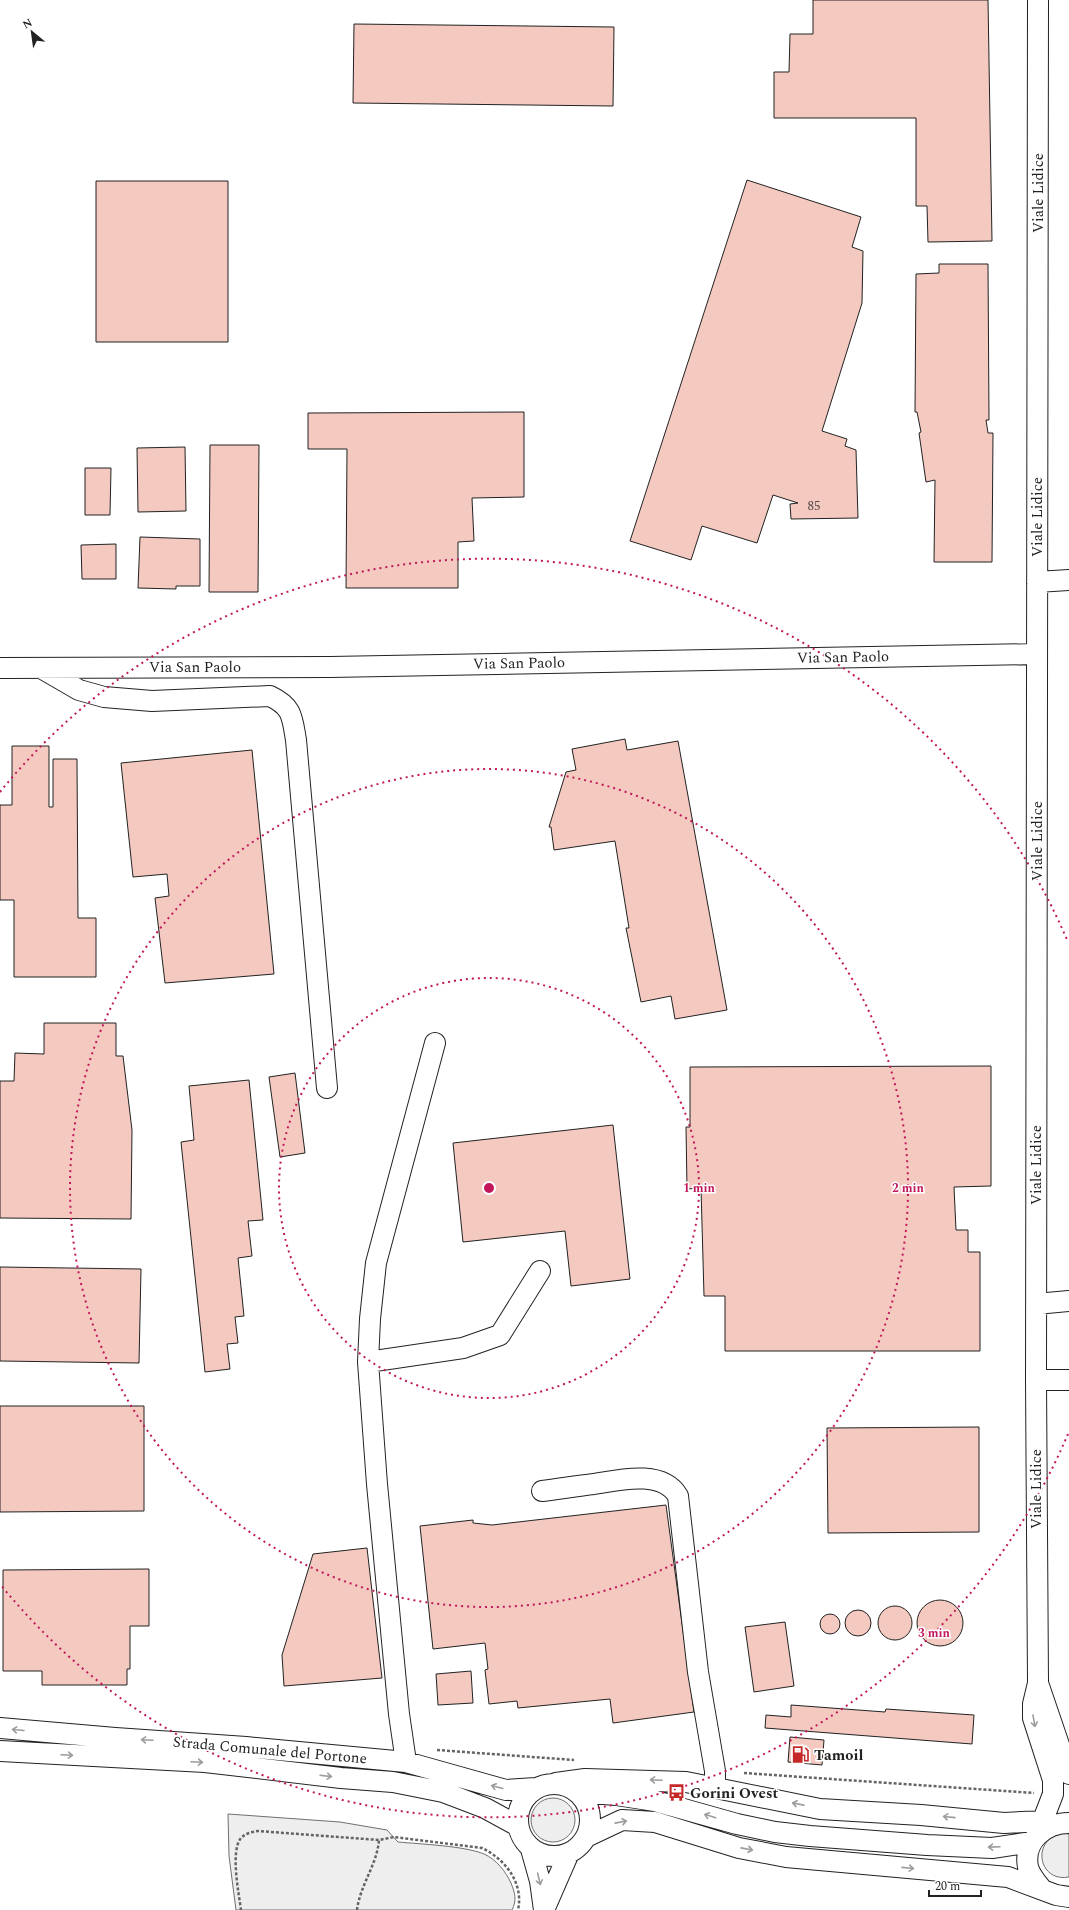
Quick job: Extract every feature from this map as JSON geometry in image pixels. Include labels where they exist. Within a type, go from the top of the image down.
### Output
[{"type":"street","name":"Viale Lidice","points":[[1038,0],[1036,1304],[1038,1683],[1033,1704],[1033,1718],[1053,1780],[1053,1794],[1038,1832]]},
{"type":"street","points":[[1037,582],[1069,580]]},
{"type":"street","name":"Via San Paolo","points":[[0,668],[330,667],[1037,654]]},
{"type":"street","points":[[39,667],[79,690],[104,697],[152,701],[270,696],[283,702],[291,713],[296,740],[327,1088]]},
{"type":"street","points":[[406,1762],[399,1714],[368,1362],[370,1318],[376,1263],[435,1043]]},
{"type":"street","points":[[368,1362],[464,1348],[500,1335],[540,1271]]},
{"type":"street","points":[[1036,1304],[1069,1301]]},
{"type":"street","points":[[1036,1380],[1069,1380]]},
{"type":"street","points":[[542,1491],[634,1478],[651,1480],[674,1490],[678,1496],[698,1672],[715,1779]]},
{"type":"street","name":"Viale Lidice","points":[[1038,1683],[1069,1774]]},
{"type":"street","name":"Strada Comunale del Portone","points":[[0,1728],[246,1747],[406,1762],[506,1790],[536,1788],[556,1783],[585,1779],[686,1782],[715,1779],[820,1809],[921,1815],[1004,1823],[1038,1832]]},
{"type":"street","name":"Strada Comunale del Portone","points":[[0,1751],[205,1762],[341,1778],[392,1782],[443,1792],[484,1808],[518,1826]]},
{"type":"street","name":"Strada Comunale del Portone","points":[[556,1783],[578,1792],[616,1795],[656,1801],[745,1826],[776,1832],[831,1838],[992,1848],[1059,1823],[1069,1823]]},
{"type":"street","points":[[536,1788],[523,1800],[519,1808],[518,1826],[521,1836],[531,1849],[540,1881],[544,1910]]},
{"type":"street","points":[[544,1910],[568,1855],[580,1846],[590,1828],[590,1816],[587,1805],[578,1792]]},
{"type":"street","points":[[836,1810],[898,1843]]},
{"type":"street","name":"Strada Comunale del Portone","points":[[831,1838],[921,1815]]},
{"type":"street","points":[[586,1837],[622,1820],[655,1822],[739,1848],[786,1857],[1008,1877],[1048,1897],[1069,1897]]},
{"type":"street","points":[[1038,1832],[1028,1854],[1028,1867],[1033,1878],[1048,1897]]},
{"type":"street","points":[[531,1849],[542,1855],[552,1857],[568,1855]]},
{"type":"path","points":[[435,1750],[578,1761]]},
{"type":"path","points":[[715,1779],[1053,1794]]},
{"type":"path","points":[[241,1910],[236,1860],[237,1847],[241,1838],[249,1833],[258,1831],[379,1840],[394,1837],[482,1848],[494,1854],[504,1863],[518,1888],[520,1900],[518,1910]]},
{"type":"path","points":[[356,1910],[365,1882],[374,1864],[379,1840]]},
{"type":"shaded area","points":[[549,1798],[557,1798],[569,1804],[575,1816],[575,1824],[569,1836],[557,1842],[549,1842],[537,1836],[531,1824],[531,1816],[537,1804]]},
{"type":"shaded area","points":[[228,1814],[340,1822],[387,1830],[398,1842],[476,1851],[493,1859],[500,1866],[511,1883],[515,1900],[514,1906],[512,1910],[236,1910],[229,1856]]},
{"type":"shaded area","points":[[1064,1833],[1069,1834],[1069,1877],[1058,1877],[1050,1873],[1045,1867],[1042,1859],[1042,1851],[1046,1843],[1053,1837]]},
{"type":"building","points":[[813,0],[988,0],[992,241],[928,242],[927,206],[916,206],[916,118],[774,118],[774,72],[789,72],[790,34],[813,34]]},
{"type":"building","points":[[354,24],[614,27],[613,106],[353,103]]},
{"type":"building","points":[[747,180],[861,217],[852,247],[863,251],[862,303],[822,431],[847,439],[845,446],[856,450],[858,518],[791,519],[790,504],[798,503],[773,495],[757,543],[702,526],[691,560],[630,541]]},
{"type":"building","points":[[96,181],[228,181],[228,342],[96,342]]},
{"type":"building","points":[[939,264],[988,264],[989,420],[986,420],[988,433],[993,433],[992,562],[934,562],[935,480],[926,482],[919,433],[921,432],[917,412],[915,412],[916,274],[939,273]]},
{"type":"building","points":[[524,412],[524,497],[472,498],[474,541],[458,542],[458,588],[346,588],[347,449],[308,449],[308,413]]},
{"type":"building","points":[[210,445],[259,445],[258,592],[209,592]]},
{"type":"building","points":[[185,447],[186,511],[138,512],[137,448]]},
{"type":"building","points":[[85,468],[111,468],[110,515],[85,515]]},
{"type":"building","points":[[140,537],[200,539],[200,586],[176,586],[176,589],[138,588]]},
{"type":"building","points":[[116,544],[116,579],[82,579],[81,545]]},
{"type":"building","points":[[625,739],[627,750],[678,741],[727,1010],[675,1019],[671,996],[641,1002],[626,928],[629,928],[615,841],[554,850],[551,827],[549,827],[566,772],[576,770],[572,749]]},
{"type":"building","points":[[12,746],[49,746],[49,807],[53,807],[53,759],[77,759],[78,918],[96,918],[96,977],[14,977],[14,900],[0,900],[0,805],[12,805]]},
{"type":"building","points":[[252,750],[274,974],[165,983],[155,898],[169,896],[167,874],[133,877],[121,763]]},
{"type":"building","points":[[44,1023],[116,1023],[116,1056],[123,1056],[132,1130],[131,1219],[0,1218],[0,1081],[14,1081],[15,1053],[44,1054]]},
{"type":"building","points":[[991,1066],[991,1186],[954,1187],[956,1230],[968,1230],[968,1252],[980,1252],[980,1351],[725,1351],[725,1296],[704,1296],[701,1188],[687,1189],[686,1127],[690,1127],[690,1067]]},
{"type":"building","points":[[295,1073],[305,1153],[280,1157],[269,1077]]},
{"type":"building","points":[[249,1080],[263,1220],[248,1221],[252,1256],[238,1258],[244,1316],[235,1317],[238,1343],[227,1344],[230,1369],[205,1372],[181,1142],[194,1140],[189,1086]]},
{"type":"building","points":[[613,1125],[630,1279],[571,1286],[565,1231],[463,1242],[453,1143]]},
{"type":"building","points":[[0,1267],[141,1269],[139,1363],[0,1361]]},
{"type":"building","points":[[0,1406],[144,1406],[144,1511],[0,1512]]},
{"type":"building","points":[[979,1427],[979,1532],[828,1533],[827,1428]]},
{"type":"building","points":[[666,1505],[694,1712],[613,1723],[610,1699],[518,1708],[517,1701],[489,1704],[485,1670],[488,1669],[485,1643],[433,1649],[420,1526],[473,1520],[473,1523],[492,1525]]},
{"type":"building","points":[[367,1548],[382,1678],[284,1686],[282,1655],[313,1554]]},
{"type":"building","points":[[149,1569],[149,1626],[130,1626],[130,1669],[127,1669],[127,1685],[42,1685],[42,1671],[3,1671],[3,1570]]},
{"type":"building","points":[[940,1600],[953,1604],[959,1610],[963,1623],[959,1636],[953,1642],[940,1646],[927,1642],[921,1636],[917,1623],[921,1610],[927,1604]]},
{"type":"building","points":[[892,1606],[898,1606],[902,1607],[909,1613],[912,1623],[911,1630],[905,1637],[898,1640],[892,1640],[888,1639],[881,1633],[878,1626],[878,1620],[879,1616],[885,1609]]},
{"type":"building","points":[[858,1610],[867,1614],[871,1623],[867,1632],[858,1636],[849,1632],[845,1623],[849,1614]]},
{"type":"building","points":[[830,1614],[837,1617],[840,1624],[837,1631],[830,1634],[823,1631],[820,1624],[823,1617]]},
{"type":"building","points":[[785,1622],[794,1686],[754,1692],[745,1627]]},
{"type":"building","points":[[471,1671],[473,1703],[438,1705],[436,1674]]},
{"type":"building","points":[[791,1705],[885,1712],[886,1709],[974,1715],[972,1744],[765,1728],[766,1715],[791,1717]]},
{"type":"building","points":[[790,1737],[824,1740],[822,1765],[788,1762]]},
{"type":"place","name":"Tamoil","points":[[801,1755]]},
{"type":"place","name":"Gorini Ovest","points":[[677,1793]]}]
